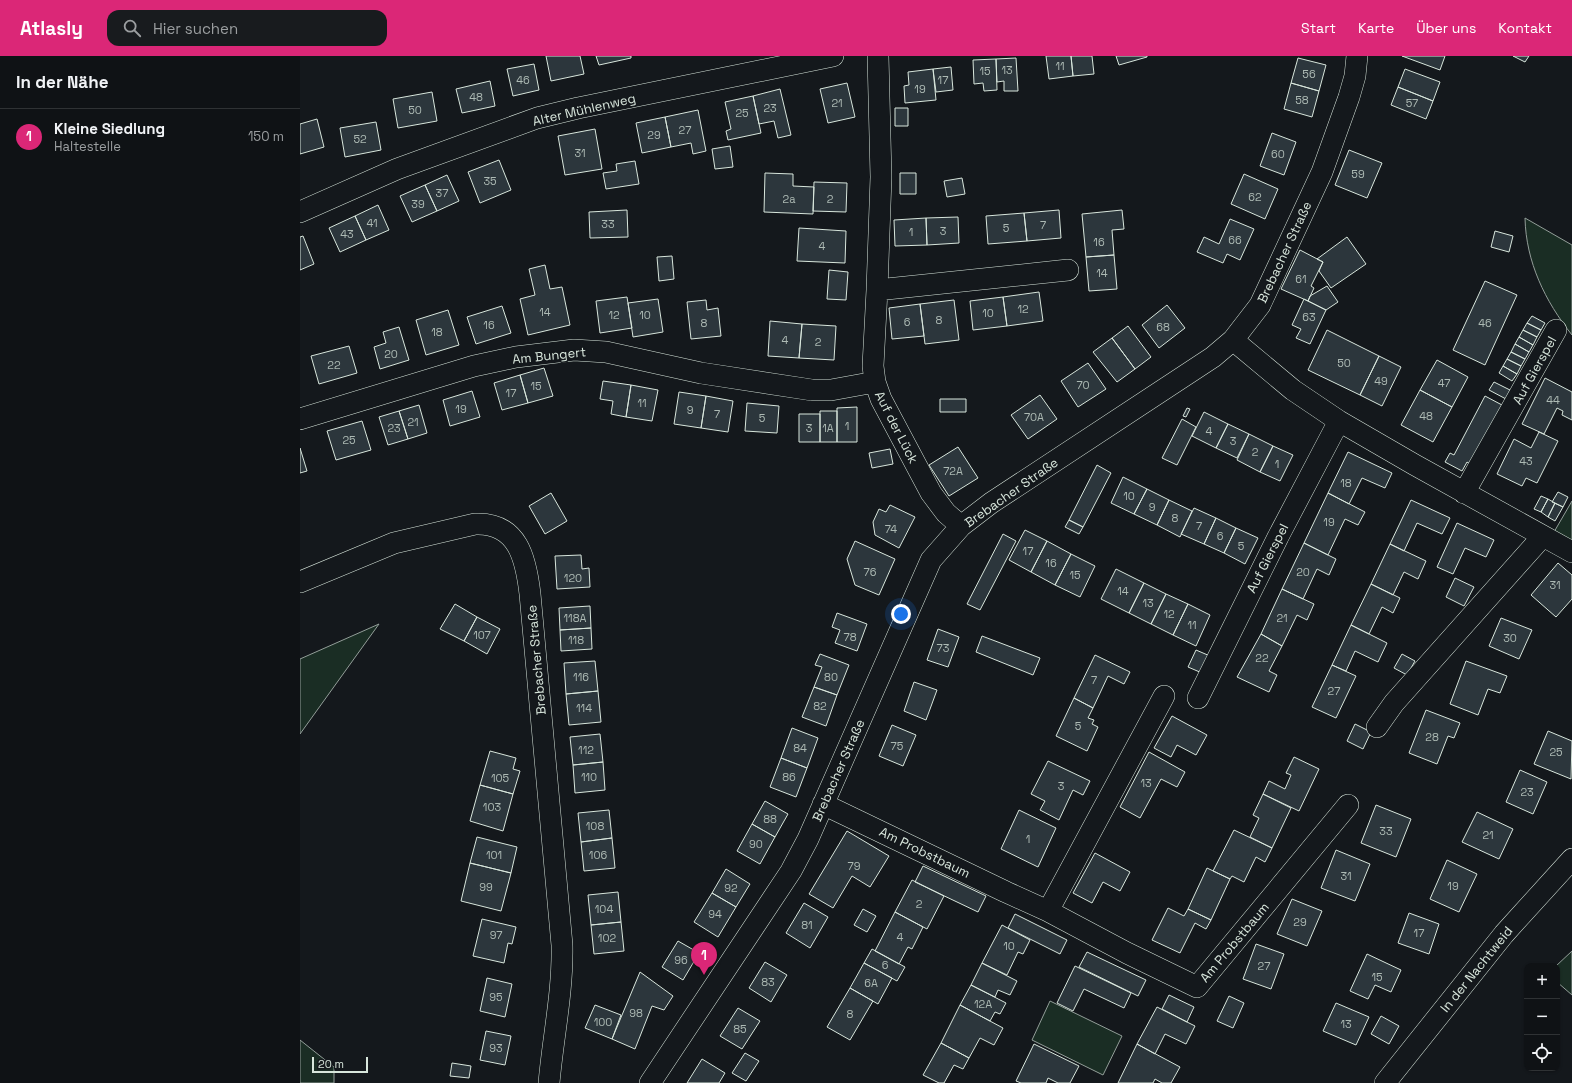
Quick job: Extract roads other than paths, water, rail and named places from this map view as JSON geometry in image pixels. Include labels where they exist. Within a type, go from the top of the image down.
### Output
[{"type":"street","name":"Alter Mühlenweg","points":[[300,212],[397,169],[537,118],[578,108],[833,56]]},
{"type":"street","name":"Auf der Lück","points":[[878,56],[881,176],[878,290],[873,366],[875,382],[880,399],[931,493],[946,513],[961,526]]},
{"type":"street","name":"Brebacher Straße","points":[[650,1083],[791,871],[808,839],[931,560],[961,526],[991,503],[1213,357],[1233,340],[1260,305],[1322,172],[1349,98],[1355,76],[1357,56]]},
{"type":"street","points":[[878,290],[1068,270]]},
{"type":"street","name":"Auf Gierspel","points":[[1464,493],[1556,330]]},
{"type":"street","points":[[1233,340],[1293,390],[1339,421],[1464,493],[1572,552]]},
{"type":"street","name":"Am Bungert","points":[[300,419],[474,366],[516,357],[574,350],[606,352],[701,373],[812,390],[831,390],[875,382]]},
{"type":"street","name":"Auf Gierspel","points":[[1198,698],[1278,537],[1339,421]]},
{"type":"street","name":"Brebacher Straße","points":[[300,582],[394,543],[475,524],[490,525],[505,532],[515,541],[522,554],[527,569],[530,594],[560,920],[562,968],[561,987],[549,1083]]},
{"type":"street","points":[[1377,727],[1394,703],[1543,536]]},
{"type":"street","points":[[1048,910],[1164,696]]},
{"type":"street","name":"Am Probstbaum","points":[[823,804],[1006,892],[1048,910],[1127,953],[1197,987],[1348,805]]},
{"type":"street","name":"In der Nachtweid","points":[[1385,1083],[1504,934],[1572,859]]},
{"type":"place","name":"Kleine Siedlung","points":[[704,975]]}]
